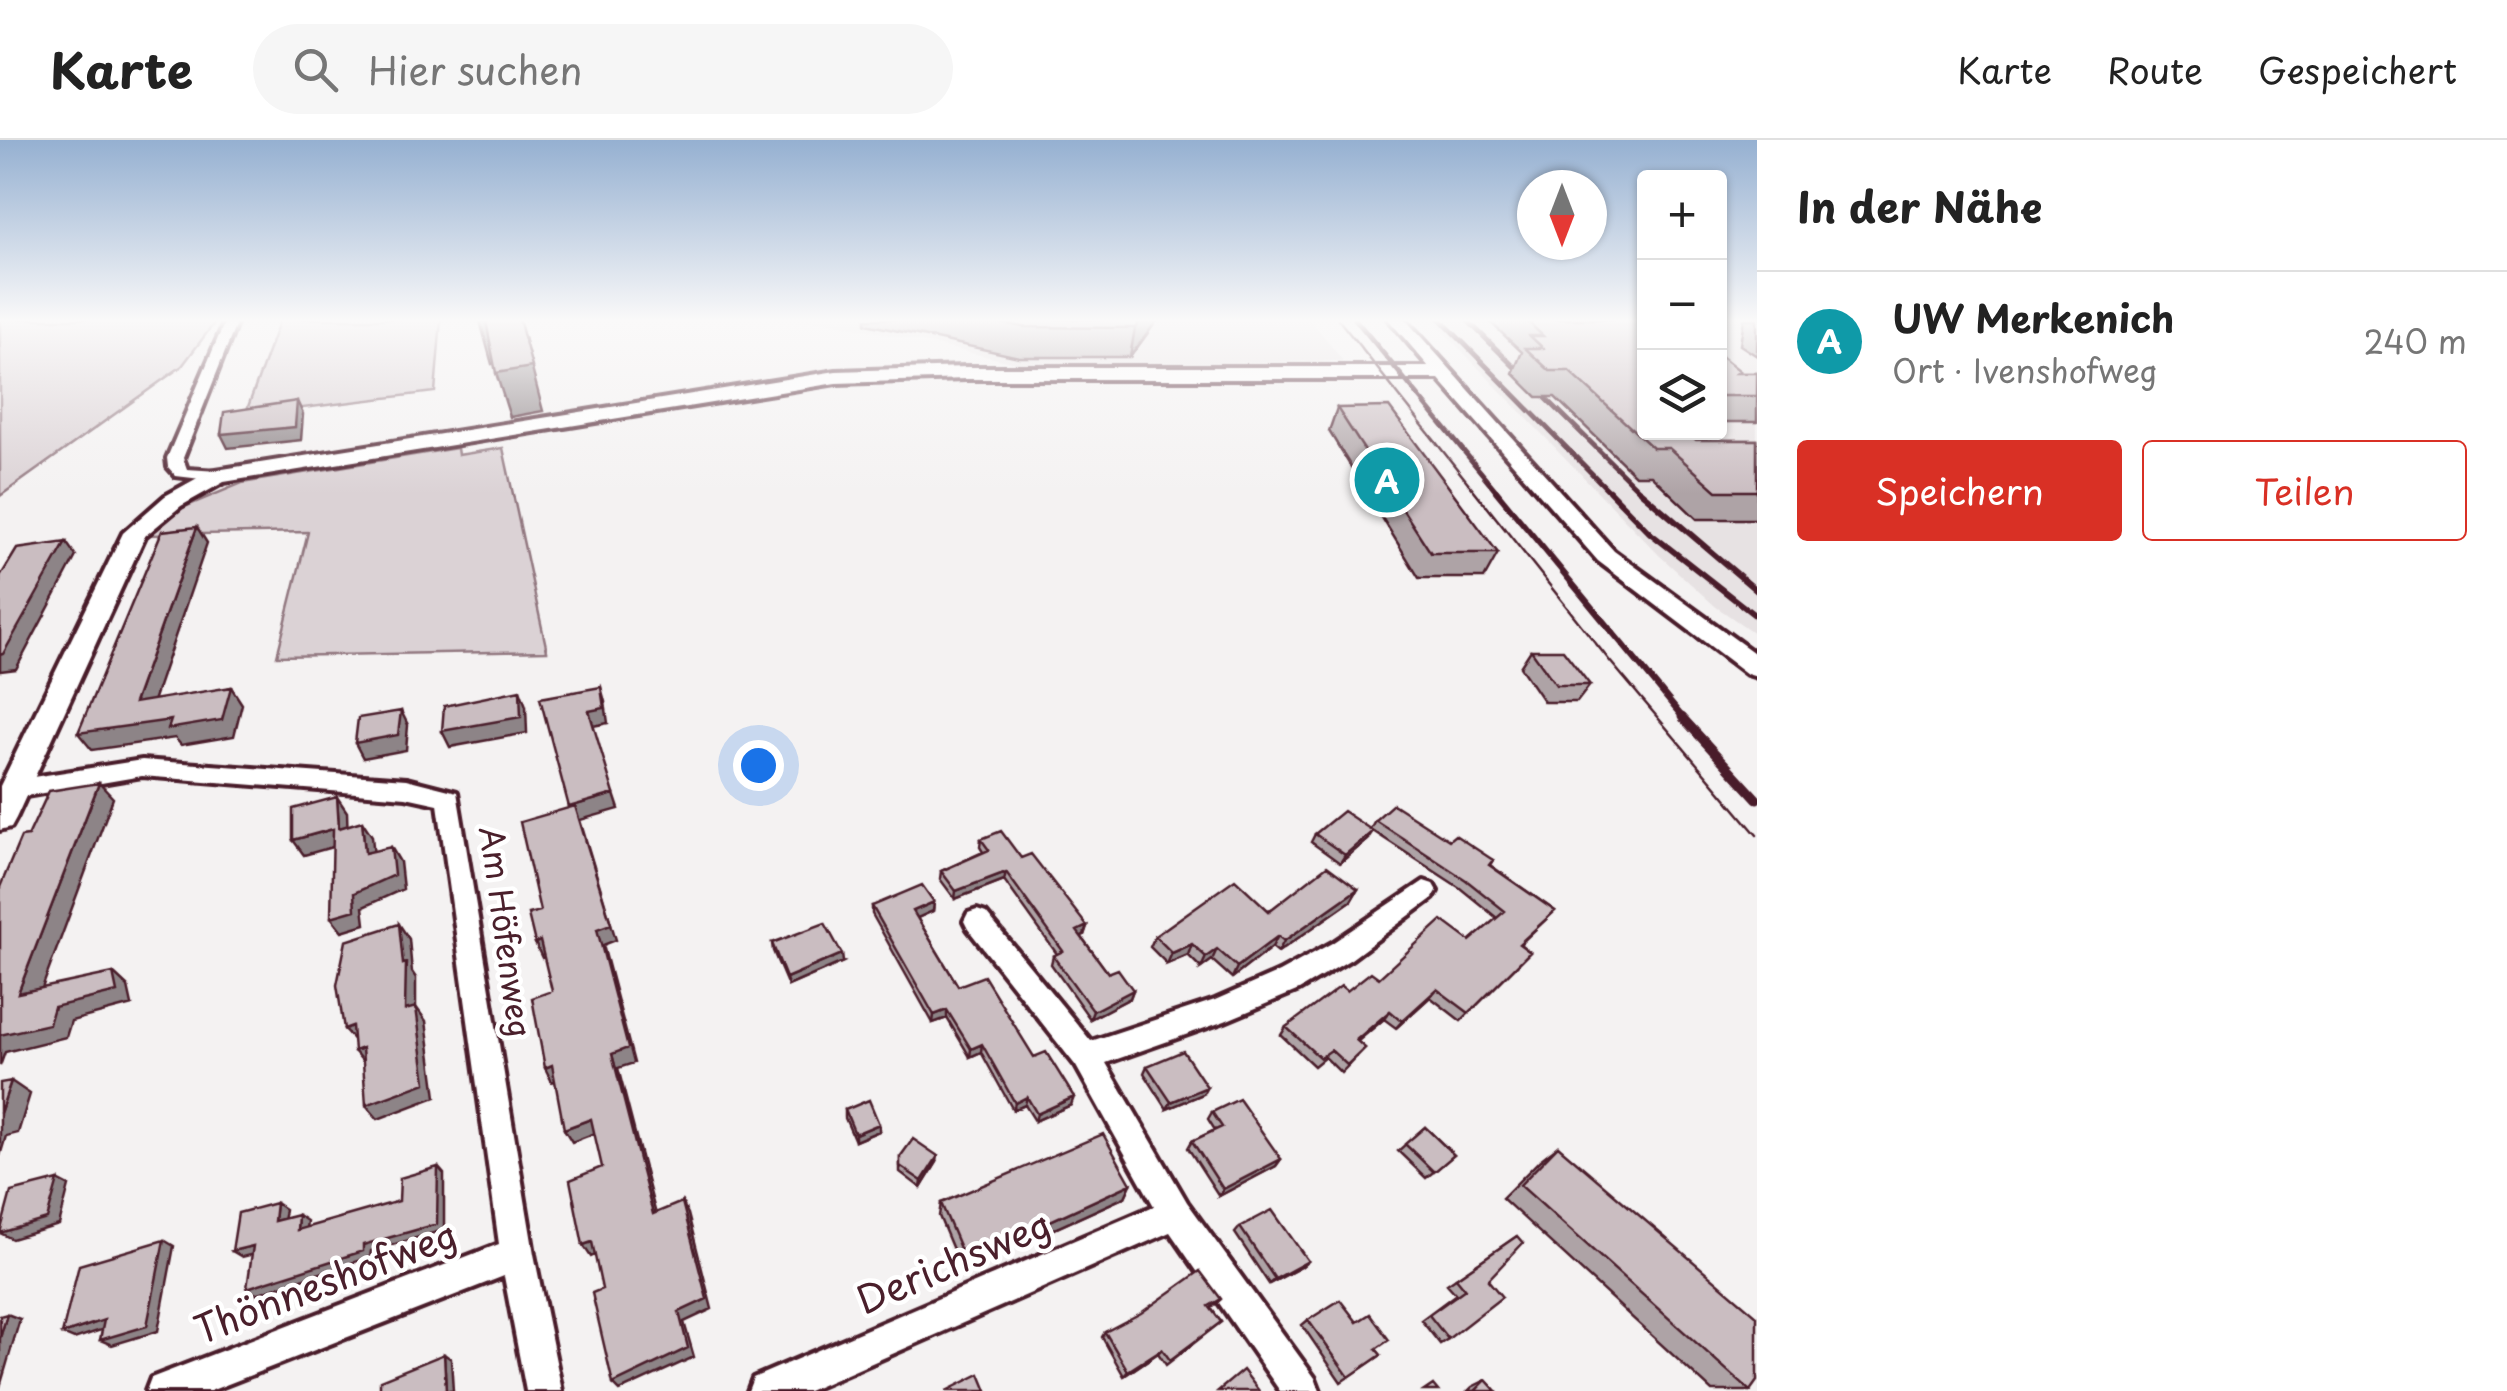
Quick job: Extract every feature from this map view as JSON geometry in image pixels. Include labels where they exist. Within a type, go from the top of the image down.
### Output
[{"type":"street","points":[[208,377],[175,458],[182,474],[218,476],[834,377]]},
{"type":"street","points":[[1382,377],[1469,402]]},
{"type":"street","points":[[1446,377],[1606,556],[1757,668]]},
{"type":"street","points":[[0,818],[135,533],[173,501],[218,476]]},
{"type":"street","name":"Am Höfenweg","points":[[14,789],[142,768],[388,786],[449,798],[517,1254],[544,1391]]},
{"type":"street","points":[[1086,1056],[1239,1004],[1293,980],[1344,950],[1424,890]]},
{"type":"street","points":[[977,921],[1086,1056],[1176,1213],[1302,1391]]},
{"type":"street","name":"Derichsweg","points":[[766,1391],[1176,1213]]},
{"type":"street","name":"Thönneshofweg","points":[[164,1391],[517,1254]]},
{"type":"shaded area","points":[[0,377],[166,377],[0,496]]},
{"type":"shaded area","points":[[259,377],[436,377],[435,392],[245,415]]},
{"type":"shaded area","points":[[1487,377],[1637,377],[1637,440],[1727,440],[1727,377],[1757,377],[1757,635],[1715,606],[1659,555]]},
{"type":"shaded area","points":[[457,448],[458,455],[503,448],[547,651],[277,656],[308,532],[148,535],[170,513],[242,483]]},
{"type":"building","points":[[1576,377],[1637,377],[1637,433]]},
{"type":"building","points":[[1727,377],[1757,377],[1757,396],[1727,396]]},
{"type":"building","points":[[297,401],[295,427],[221,434],[224,412]]},
{"type":"building","points":[[1389,407],[1498,553],[1431,553],[1337,408]]},
{"type":"building","points":[[1644,440],[1757,440],[1757,491],[1717,491],[1669,448],[1653,448]]},
{"type":"building","points":[[197,527],[134,703],[231,687],[222,720],[168,729],[171,720],[78,733],[162,531]]},
{"type":"building","points":[[66,542],[0,655],[0,577],[17,549]]},
{"type":"building","points":[[1531,650],[1563,650],[1590,685],[1556,685]]},
{"type":"building","points":[[601,687],[604,708],[589,711],[614,794],[569,807],[540,698]]},
{"type":"building","points":[[520,690],[521,717],[442,731],[444,706]]},
{"type":"building","points":[[401,711],[398,735],[355,743],[358,718]]},
{"type":"building","points":[[99,783],[18,993],[113,973],[117,992],[54,1007],[49,1024],[0,1035],[0,887],[21,837],[28,836],[49,791]]},
{"type":"building","points":[[337,797],[339,828],[362,821],[365,853],[391,847],[394,875],[354,893],[355,910],[331,917],[333,829],[293,840],[293,809]]},
{"type":"building","points":[[1393,804],[1449,840],[1455,835],[1493,860],[1489,865],[1555,911],[1519,944],[1530,952],[1469,1013],[1437,989],[1402,1021],[1390,1011],[1356,1040],[1365,1048],[1347,1065],[1331,1050],[1320,1058],[1286,1027],[1341,986],[1347,991],[1371,972],[1379,978],[1442,920],[1470,941],[1505,911],[1466,880],[1375,820]]},
{"type":"building","points":[[575,806],[611,924],[597,929],[628,1048],[612,1054],[653,1214],[682,1202],[707,1299],[679,1312],[688,1348],[613,1384],[592,1293],[602,1289],[592,1242],[583,1245],[570,1180],[602,1167],[591,1119],[564,1129],[552,1065],[545,1068],[532,998],[552,991],[540,941],[535,943],[528,914],[540,911],[520,822]]},
{"type":"building","points":[[1343,811],[1373,831],[1345,855],[1315,834]]},
{"type":"building","points":[[1001,831],[1021,858],[1031,854],[1087,926],[1077,931],[1108,973],[1118,969],[1133,990],[1093,1011],[1053,956],[1063,951],[1006,872],[956,891],[941,871],[989,850],[981,839]]},
{"type":"building","points":[[1327,866],[1358,889],[1284,941],[1278,936],[1237,967],[1217,949],[1206,957],[1192,944],[1172,953],[1155,936],[1235,879],[1269,911]]},
{"type":"building","points":[[922,885],[934,902],[913,911],[958,986],[984,976],[1034,1057],[1046,1052],[1074,1097],[1037,1114],[1027,1097],[1015,1103],[982,1044],[971,1049],[947,1010],[934,1015],[872,906]]},
{"type":"building","points":[[825,923],[842,954],[786,978],[772,943]]},
{"type":"building","points":[[399,924],[403,964],[406,963],[405,1010],[416,1007],[426,1083],[366,1105],[362,1048],[354,1051],[352,1026],[344,1029],[337,985],[346,941]]},
{"type":"building","points":[[1183,1051],[1207,1087],[1171,1102],[1147,1066]]},
{"type":"building","points":[[11,1081],[0,1113],[0,1083]]},
{"type":"building","points":[[1239,1099],[1281,1159],[1223,1189],[1192,1141],[1222,1127],[1212,1112]]},
{"type":"building","points":[[869,1100],[879,1124],[855,1134],[845,1110]]},
{"type":"building","points":[[1425,1127],[1454,1155],[1434,1172],[1405,1144]]},
{"type":"building","points":[[1103,1134],[1131,1184],[965,1260],[941,1203]]},
{"type":"building","points":[[913,1139],[938,1156],[922,1181],[900,1166],[900,1157]]},
{"type":"building","points":[[1558,1146],[1757,1316],[1757,1381],[1750,1391],[1520,1185]]},
{"type":"building","points":[[438,1167],[437,1224],[363,1245],[363,1251],[247,1288],[253,1246],[232,1251],[238,1213],[276,1203],[274,1221],[298,1215],[297,1230],[399,1201],[400,1178]]},
{"type":"building","points":[[58,1180],[47,1219],[0,1233],[11,1192]]},
{"type":"building","points":[[1272,1210],[1308,1261],[1275,1279],[1240,1227]]},
{"type":"building","points":[[1517,1236],[1523,1243],[1488,1280],[1502,1297],[1448,1339],[1429,1315],[1465,1289],[1456,1278]]},
{"type":"building","points":[[164,1240],[147,1326],[100,1340],[104,1320],[62,1334],[79,1265]]},
{"type":"building","points":[[1200,1271],[1221,1299],[1209,1306],[1221,1322],[1170,1360],[1162,1349],[1128,1371],[1105,1332],[1141,1313]]},
{"type":"building","points":[[1340,1300],[1357,1322],[1370,1314],[1389,1340],[1376,1349],[1381,1355],[1349,1377],[1308,1320]]},
{"type":"building","points":[[7,1314],[0,1338],[0,1316]]},
{"type":"building","points":[[444,1354],[446,1391],[380,1391],[380,1380]]},
{"type":"building","points":[[1243,1370],[1259,1391],[1218,1391]]},
{"type":"building","points":[[980,1374],[987,1391],[946,1391]]},
{"type":"building","points":[[1486,1380],[1496,1391],[1475,1391]]},
{"type":"tram line","points":[[1384,377],[1609,660],[1757,835]]},
{"type":"railway","points":[[1403,377],[1499,494]]},
{"type":"railway","points":[[1497,377],[1612,494]]},
{"type":"railway","points":[[1525,377],[1643,494]]},
{"type":"railway","points":[[1496,491],[1684,719]]},
{"type":"railway","points":[[1609,491],[1650,533],[1757,617]]},
{"type":"railway","points":[[1640,491],[1757,591]]},
{"type":"railway","points":[[1682,717],[1757,799]]},
{"type":"place","name":"UW Merkenich","points":[[1387,480]]}]
